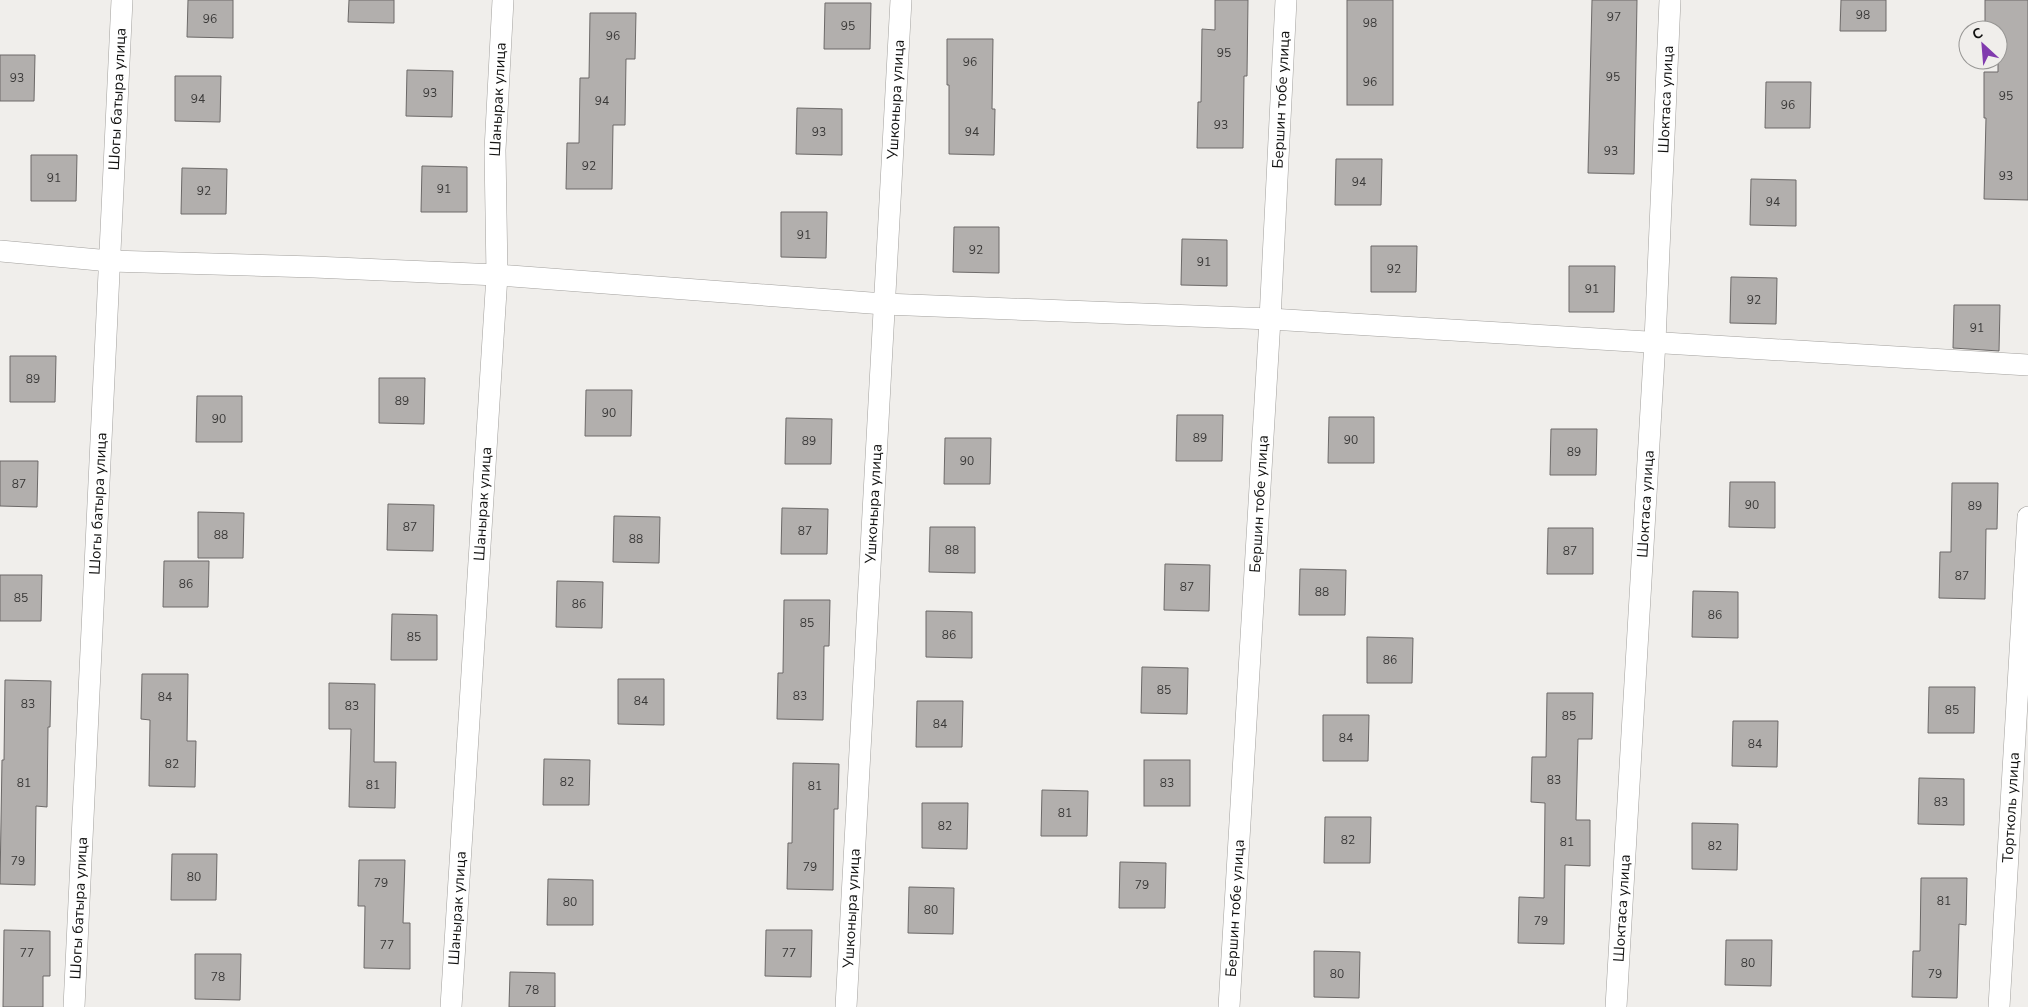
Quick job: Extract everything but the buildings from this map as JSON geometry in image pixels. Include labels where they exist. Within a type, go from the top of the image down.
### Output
[{"type":"street","name":"Шогы батыра улица","points":[[74,1007],[122,0]]},
{"type":"street","name":"Шанырак улица","points":[[451,1007],[497,275],[495,150],[503,0]]},
{"type":"street","name":"Ушконыра улица","points":[[846,1007],[901,0]]},
{"type":"street","name":"Бершин тобе улица","points":[[1229,1007],[1270,319],[1286,0]]},
{"type":"street","name":"Шоктаса улица","points":[[1616,1007],[1655,341],[1670,0]]},
{"type":"street","points":[[0,251],[110,262],[314,267],[497,275],[884,304],[1270,319],[2028,365]]},
{"type":"street","name":"Тортколь улица","points":[[1999,1007],[2028,517]]}]
